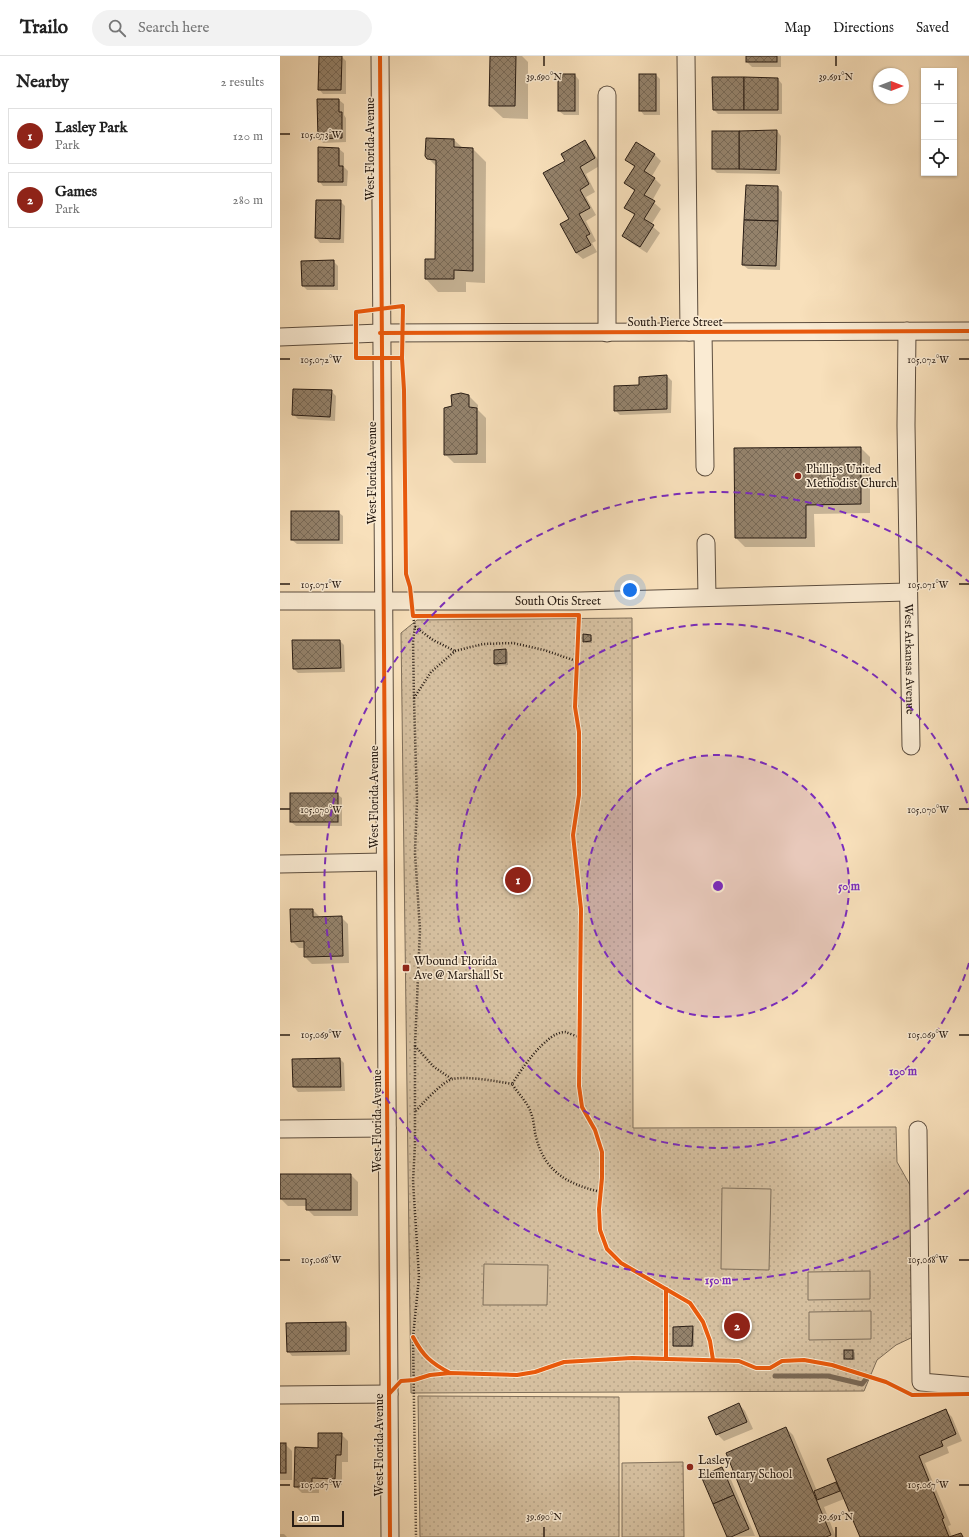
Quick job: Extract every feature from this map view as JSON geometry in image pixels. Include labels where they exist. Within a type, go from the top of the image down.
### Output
[{"type":"street","name":"West Florida Avenue","points":[[380,56],[380,334],[390,1537]]},
{"type":"street","points":[[686,56],[696,332],[705,467]]},
{"type":"street","points":[[607,95],[607,333]]},
{"type":"street","name":"West Arkansas Avenue","points":[[907,331],[906,425],[911,746]]},
{"type":"street","name":"South Pierce Street","points":[[280,337],[380,334],[969,331]]},
{"type":"street","points":[[706,543],[707,597]]},
{"type":"street","name":"South Otis Street","points":[[280,601],[382,601],[412,609],[580,601],[908,592]]},
{"type":"street","points":[[280,864],[385,862]]},
{"type":"street","points":[[280,1129],[387,1128]]},
{"type":"street","points":[[918,1130],[921,1382],[969,1386]]},
{"type":"street","points":[[280,1395],[389,1394]]},
{"type":"path","points":[[412,609],[421,616]]},
{"type":"path","points":[[412,609],[415,626],[413,642],[418,800],[415,853],[420,930],[415,1046],[413,1181],[419,1277],[413,1338],[416,1537]]},
{"type":"path","points":[[415,626],[433,640],[455,652]]},
{"type":"path","points":[[414,698],[431,672],[455,652],[483,644],[513,643],[544,650],[576,661]]},
{"type":"path","points":[[576,653],[576,668]]},
{"type":"path","points":[[580,1030],[580,1044]]},
{"type":"path","points":[[512,1084],[532,1056],[549,1038],[564,1032],[580,1037]]},
{"type":"path","points":[[415,1046],[434,1067],[452,1079],[492,1080],[512,1084],[531,1112],[536,1138],[544,1159],[560,1175],[581,1187],[601,1192]]},
{"type":"path","points":[[415,1112],[433,1093],[452,1079]]},
{"type":"path","points":[[600,1198],[601,1185]]},
{"type":"path","points":[[413,1338],[419,1348]]},
{"type":"path","points":[[389,1394],[401,1381],[419,1378]]},
{"type":"shaded area","points":[[632,618],[633,1128],[896,1127],[897,1162],[914,1192],[915,1336],[896,1345],[877,1360],[864,1391],[411,1393],[401,633],[417,620]]},
{"type":"shaded area","points":[[722,1188],[771,1189],[769,1270],[721,1269]]},
{"type":"shaded area","points":[[484,1264],[548,1265],[547,1305],[483,1305]]},
{"type":"shaded area","points":[[870,1271],[870,1299],[808,1300],[808,1272]]},
{"type":"shaded area","points":[[871,1311],[871,1339],[809,1340],[809,1312]]},
{"type":"shaded area","points":[[418,1396],[619,1397],[619,1537],[420,1537]]},
{"type":"shaded area","points":[[683,1462],[684,1537],[622,1537],[622,1463]]},
{"type":"building","points":[[319,56],[342,56],[341,90],[318,90]]},
{"type":"building","points":[[490,56],[516,56],[515,106],[489,106]]},
{"type":"building","points":[[746,56],[777,56],[777,62],[746,62]]},
{"type":"building","points":[[558,74],[575,74],[575,111],[558,111]]},
{"type":"building","points":[[639,74],[656,74],[656,111],[639,111]]},
{"type":"building","points":[[712,77],[744,77],[744,110],[713,110]]},
{"type":"building","points":[[744,77],[778,78],[778,110],[744,110]]},
{"type":"building","points":[[317,99],[339,99],[339,112],[342,112],[342,138],[318,139]]},
{"type":"building","points":[[777,130],[776,170],[739,169],[739,131]]},
{"type":"building","points":[[712,131],[739,131],[739,169],[712,169]]},
{"type":"building","points":[[426,138],[454,139],[454,147],[473,148],[473,271],[454,270],[454,279],[425,279],[425,259],[435,259],[436,160],[427,159],[425,156]]},
{"type":"building","points":[[585,140],[595,158],[580,167],[589,184],[580,190],[590,208],[579,214],[590,234],[586,236],[591,245],[576,253],[560,224],[569,219],[543,173],[565,161],[561,154]]},
{"type":"building","points":[[636,142],[655,154],[644,171],[655,178],[644,195],[655,201],[644,219],[654,225],[640,247],[622,236],[635,214],[624,208],[635,190],[624,183],[635,166],[625,160]]},
{"type":"building","points":[[318,147],[339,148],[339,166],[343,166],[343,182],[318,182]]},
{"type":"building","points":[[746,185],[778,186],[778,221],[744,220]]},
{"type":"building","points":[[316,200],[341,200],[340,239],[315,238]]},
{"type":"building","points":[[744,220],[778,221],[776,266],[742,265]]},
{"type":"building","points":[[334,260],[334,286],[302,286],[301,261]]},
{"type":"building","points":[[667,375],[667,409],[614,411],[614,386],[639,385],[639,377]]},
{"type":"building","points":[[293,389],[332,390],[330,417],[292,415]]},
{"type":"building","points":[[461,393],[469,395],[469,407],[477,408],[477,454],[444,455],[444,408],[452,406],[451,395]]},
{"type":"building","name":"Phillips United Methodist Church","points":[[861,447],[861,504],[806,505],[806,538],[735,538],[734,448]]},
{"type":"building","points":[[291,511],[339,511],[339,540],[291,540]]},
{"type":"building","points":[[583,634],[591,635],[591,641],[583,642]]},
{"type":"building","points":[[292,640],[340,640],[341,668],[293,669]]},
{"type":"building","points":[[506,649],[506,663],[494,664],[494,650]]},
{"type":"building","points":[[290,793],[338,793],[338,822],[290,822]]},
{"type":"building","points":[[290,909],[313,909],[313,917],[342,916],[343,956],[304,957],[304,941],[291,942]]},
{"type":"building","points":[[340,1058],[341,1087],[293,1087],[292,1059]]},
{"type":"building","points":[[280,1174],[351,1174],[351,1210],[306,1210],[306,1199],[280,1199]]},
{"type":"building","points":[[346,1322],[346,1351],[287,1352],[286,1323]]},
{"type":"building","points":[[693,1326],[692,1346],[673,1346],[673,1327]]},
{"type":"building","points":[[844,1350],[853,1350],[853,1359],[844,1359]]},
{"type":"building","points":[[739,1403],[747,1422],[716,1435],[708,1417]]},
{"type":"building","name":"Lasley Elementary School","points":[[946,1409],[956,1434],[941,1441],[943,1446],[919,1456],[944,1518],[942,1519],[949,1537],[860,1537],[827,1459]]},
{"type":"building","points":[[786,1427],[831,1535],[826,1537],[760,1537],[726,1453]]},
{"type":"building","points":[[318,1433],[342,1433],[341,1455],[336,1455],[335,1479],[312,1478],[312,1487],[294,1487],[295,1447],[318,1448]]},
{"type":"building","points":[[280,1443],[286,1443],[286,1473],[280,1473]]},
{"type":"building","points":[[722,1467],[734,1495],[713,1504],[701,1476]]},
{"type":"building","points":[[836,1482],[840,1491],[817,1500],[814,1491]]},
{"type":"building","points":[[734,1495],[749,1529],[731,1537],[727,1537],[713,1504]]},
{"type":"building","points":[[961,1533],[963,1537],[949,1537]]},
{"type":"waterway","points":[[775,1376],[828,1376],[862,1384],[866,1379]]},
{"type":"cycle path","points":[[380,56],[390,1537]]},
{"type":"cycle path","points":[[402,358],[356,358],[356,312],[403,306],[402,358],[404,390],[406,574],[410,587],[413,616],[579,615],[575,707],[579,732],[579,795],[573,835],[581,909],[579,1086],[582,1107],[595,1130],[602,1152],[602,1178],[599,1209],[600,1230],[607,1249],[621,1263],[690,1303],[703,1322],[710,1341],[713,1360]]},
{"type":"cycle path","points":[[380,333],[969,331]]},
{"type":"cycle path","points":[[666,1289],[666,1359]]},
{"type":"cycle path","points":[[413,1337],[420,1349],[428,1358],[450,1373]]},
{"type":"cycle path","points":[[389,1394],[401,1381],[414,1380],[430,1375],[450,1373],[517,1375],[535,1372],[564,1362],[632,1358],[739,1361],[756,1368],[770,1368],[782,1361],[804,1360],[832,1365],[886,1382],[912,1395],[969,1394]]},
{"type":"place","name":"Phillips United Methodist Church","points":[[798,476]]},
{"type":"place","name":"Lasley Park","points":[[518,880]]},
{"type":"place","name":"Wbound Florida Ave @ Marshall St","points":[[406,968]]},
{"type":"place","name":"Games","points":[[737,1326]]},
{"type":"place","name":"Lasley Elementary School","points":[[690,1467]]}]
